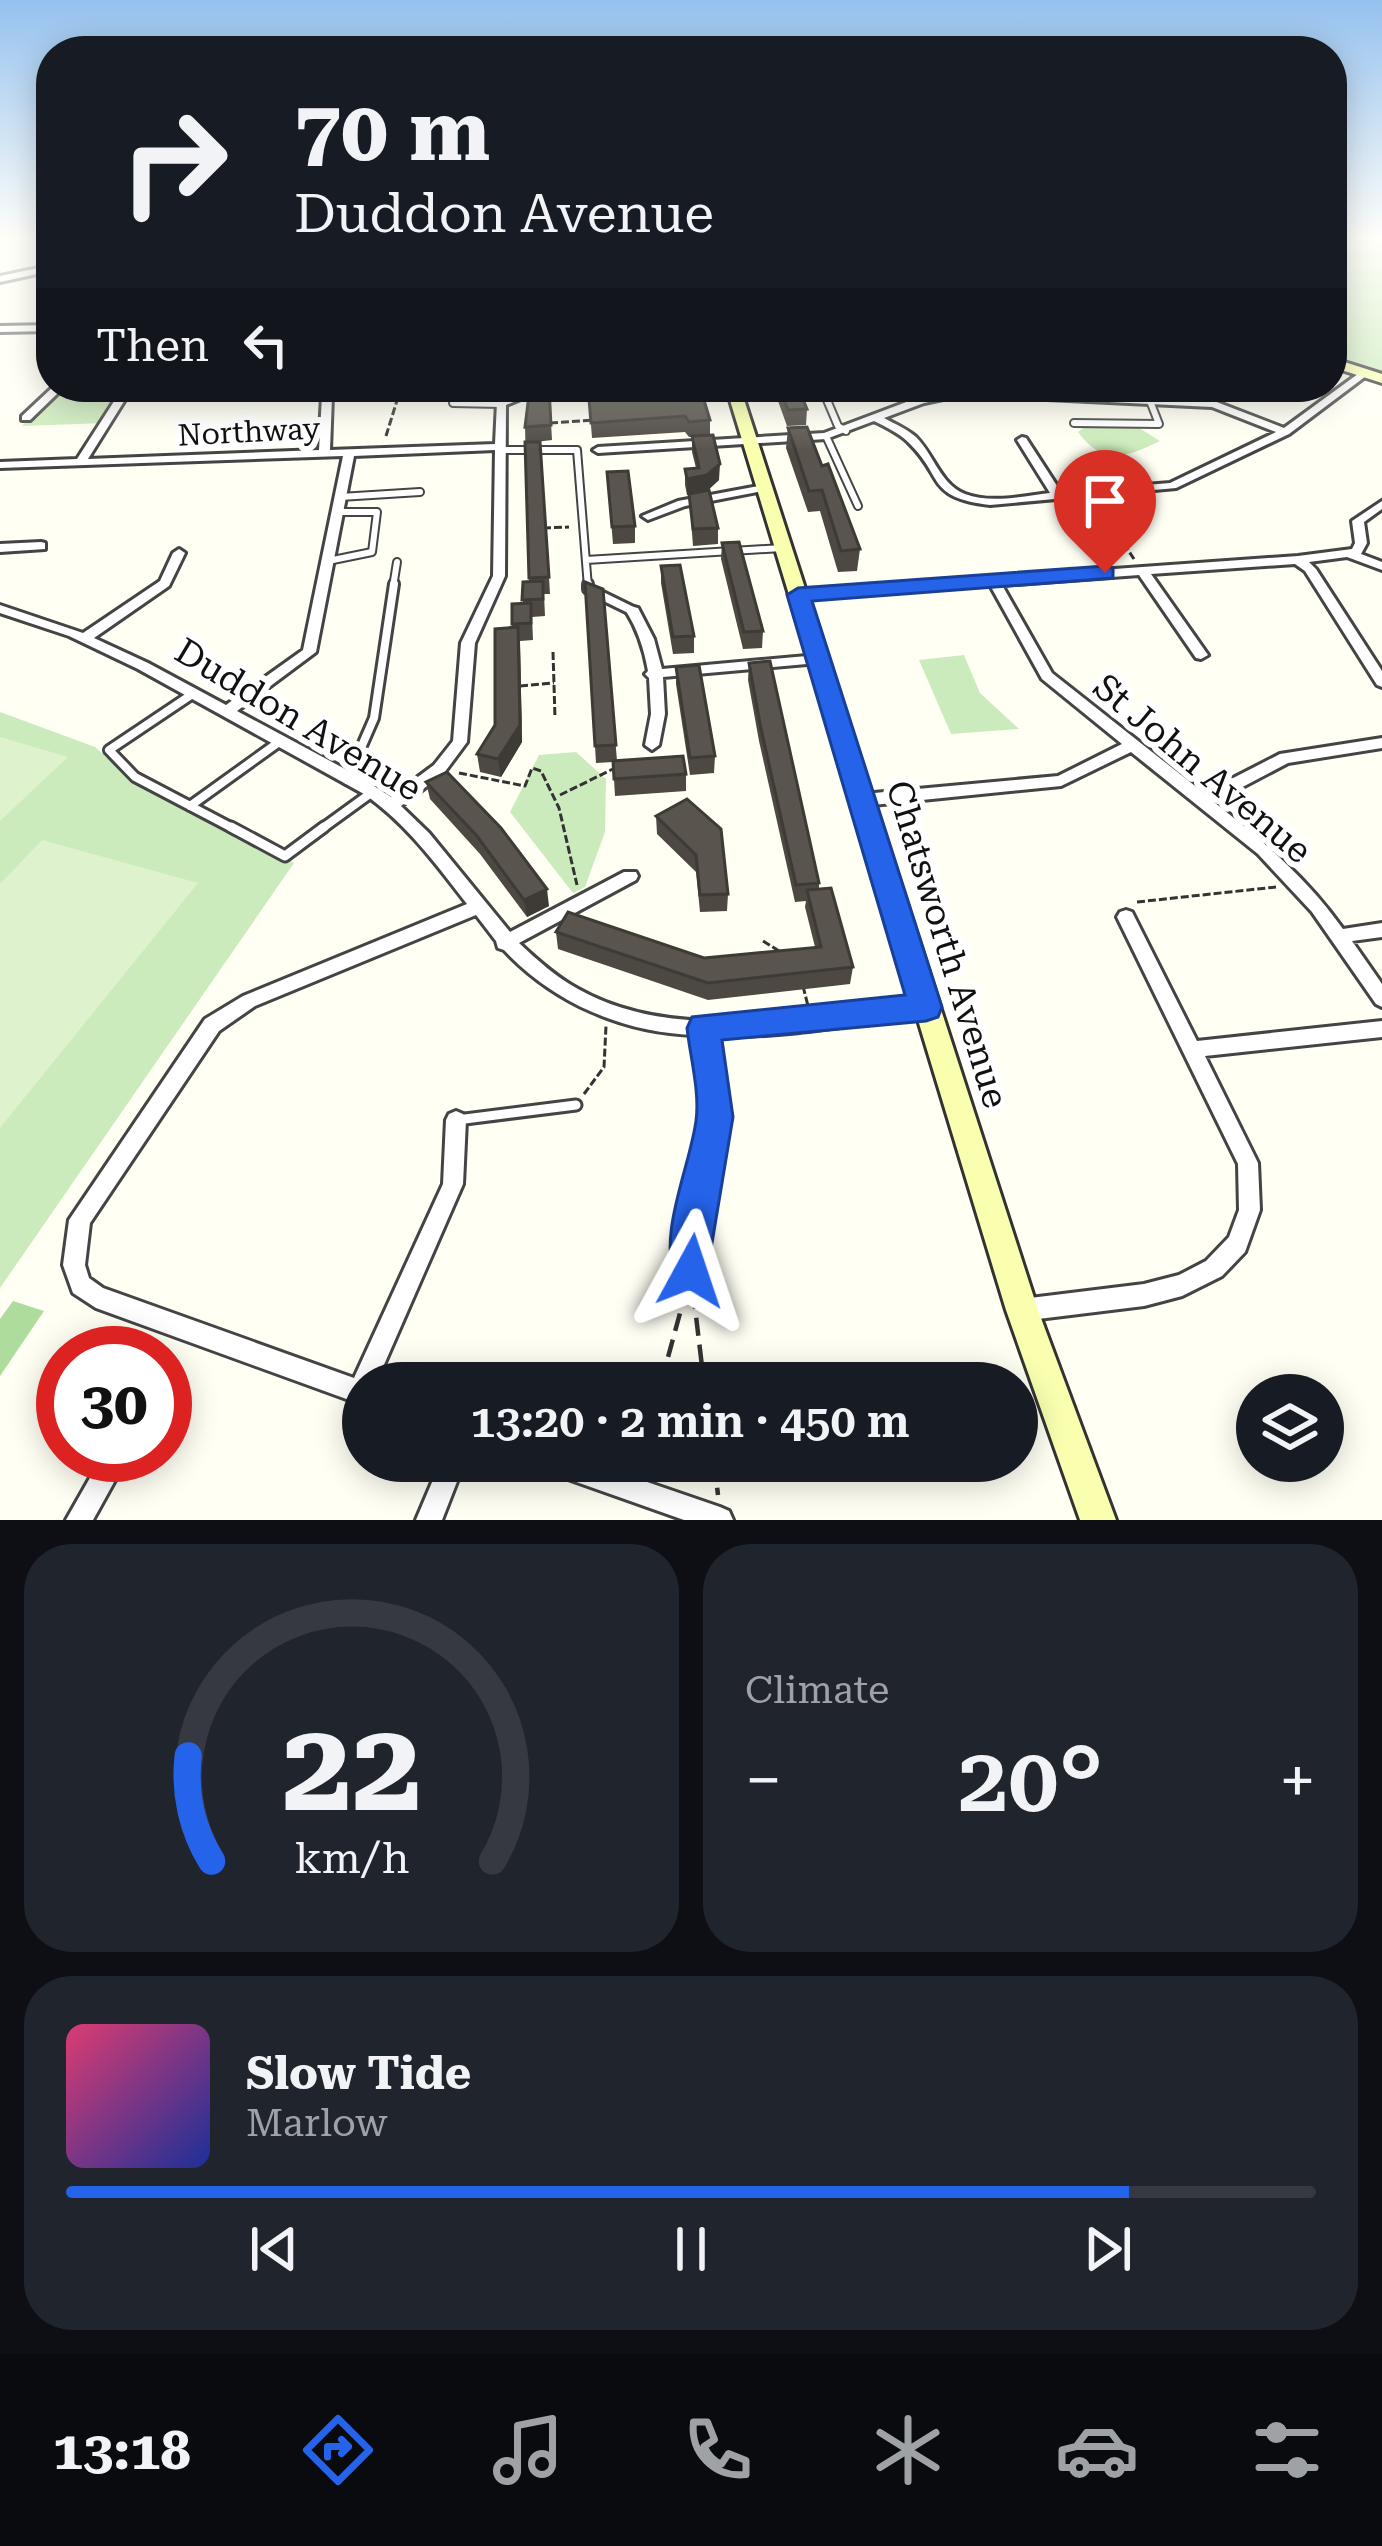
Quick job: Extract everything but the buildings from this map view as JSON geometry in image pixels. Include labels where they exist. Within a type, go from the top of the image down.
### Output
[{"type":"street","points":[[0,329],[36,328]]},
{"type":"street","points":[[1347,367],[1382,379]]},
{"type":"street","points":[[1347,386],[1365,373]]},
{"type":"street","points":[[26,418],[43,402]]},
{"type":"street","points":[[80,463],[118,402]]},
{"type":"street","points":[[324,452],[327,402]]},
{"type":"street","points":[[391,805],[439,769],[460,742],[468,643],[500,576],[504,402]]},
{"type":"street","name":"Chatsworth Avenue","points":[[737,402],[1022,1310],[1098,1520]]},
{"type":"street","points":[[598,450],[615,455],[826,436],[913,402]]},
{"type":"street","points":[[1166,402],[1214,404],[1285,432]]},
{"type":"street","points":[[878,419],[912,439],[940,484],[954,495],[989,502],[1172,487],[1285,432],[1326,402]]},
{"type":"street","points":[[1022,440],[1058,497]]},
{"type":"street","name":"Northway","points":[[0,465],[500,448]]},
{"type":"street","points":[[226,712],[309,652],[350,452]]},
{"type":"street","points":[[648,515],[682,502],[764,488]]},
{"type":"street","points":[[1351,554],[1361,543],[1358,521],[1382,506]]},
{"type":"street","points":[[0,548],[41,546]]},
{"type":"street","points":[[85,638],[165,583],[179,553]]},
{"type":"street","points":[[798,595],[1351,554],[1382,566]]},
{"type":"street","points":[[1298,560],[1310,569],[1382,682]]},
{"type":"street","points":[[1142,570],[1201,655]]},
{"type":"street","name":"St John Avenue","points":[[993,580],[1047,676],[1204,800],[1295,882],[1340,936],[1382,999]]},
{"type":"street","name":"Duddon Avenue","points":[[0,609],[85,638],[194,693],[391,805],[432,843],[504,943],[544,980],[613,1013],[704,1028],[926,1007]]},
{"type":"street","points":[[633,610],[644,624],[652,674],[659,725],[652,745]]},
{"type":"street","points":[[652,674],[818,658]]},
{"type":"street","points":[[1204,800],[1285,758],[1382,743]]},
{"type":"street","points":[[862,800],[1060,781],[1132,745]]},
{"type":"street","points":[[504,943],[631,877]]},
{"type":"street","points":[[342,1382],[96,1298],[81,1285],[73,1246],[91,1198],[212,1025],[249,1001],[476,908]]},
{"type":"street","points":[[1022,1310],[1179,1285],[1219,1268],[1238,1250],[1254,1196],[1248,1163],[1126,917]]},
{"type":"street","points":[[1340,936],[1382,930]]},
{"type":"street","points":[[691,1271],[698,1191],[715,1117],[704,1028]]},
{"type":"street","points":[[1195,1049],[1382,1028]]},
{"type":"street","points":[[375,1362],[453,1184],[456,1120]]},
{"type":"street","points":[[80,1520],[102,1482]]},
{"type":"street","points":[[429,1520],[444,1482]]},
{"type":"street","points":[[622,1482],[719,1510]]},
{"type":"lane","points":[[828,402],[838,426],[846,431]]},
{"type":"lane","points":[[1074,423],[1159,424],[1150,402]]},
{"type":"lane","points":[[826,436],[857,506]]},
{"type":"lane","points":[[500,448],[577,450],[588,589],[633,610]]},
{"type":"lane","points":[[339,505],[420,492]]},
{"type":"lane","points":[[328,561],[363,558],[372,552],[377,512],[339,505]]},
{"type":"lane","points":[[586,560],[782,548]]},
{"type":"lane","points":[[347,779],[374,718],[397,562]]},
{"type":"lane","points":[[194,693],[109,750],[135,776],[285,856],[371,793]]},
{"type":"lane","points":[[190,806],[279,742]]},
{"type":"lane","points":[[456,1120],[576,1105]]},
{"type":"path","points":[[383,450],[396,402]]},
{"type":"path","points":[[582,411],[583,421]]},
{"type":"path","points":[[500,426],[596,420]]},
{"type":"path","points":[[1091,495],[1142,570]]},
{"type":"path","points":[[542,528],[583,526]]},
{"type":"path","points":[[553,652],[555,718]]},
{"type":"path","points":[[510,687],[554,683]]},
{"type":"path","points":[[558,798],[565,789],[603,776],[652,745]]},
{"type":"path","points":[[439,769],[525,786],[532,768],[548,777],[558,798],[559,822],[583,902]]},
{"type":"path","points":[[1126,917],[1120,904],[1295,882]]},
{"type":"path","points":[[763,940],[781,952]]},
{"type":"path","points":[[802,982],[811,1019]]},
{"type":"path","points":[[576,1105],[604,1067],[605,1030],[613,1013]]},
{"type":"path","points":[[667,1362],[691,1271]]},
{"type":"path","points":[[691,1271],[702,1362]]},
{"type":"green space","points":[[1347,308],[1382,308],[1382,372],[1347,360]]},
{"type":"green space","points":[[45,402],[119,402],[105,423],[22,426]]},
{"type":"green space","points":[[1087,425],[1139,428],[1160,441],[1115,456],[1087,443],[1078,432]]},
{"type":"green space","points":[[964,655],[980,693],[1019,729],[951,734],[919,660]]},
{"type":"green space","points":[[0,712],[95,747],[132,779],[294,863],[0,1288]]},
{"type":"green space","points":[[0,737],[68,757],[0,821]]},
{"type":"green space","points":[[576,752],[606,779],[605,832],[585,887],[573,893],[510,812],[539,755]]},
{"type":"green space","points":[[42,840],[198,883],[0,1128],[0,884]]},
{"type":"green space","points":[[13,1301],[44,1311],[0,1376],[0,1319]]},
{"type":"route","points":[[691,1271],[698,1191],[715,1117],[704,1028],[926,1007],[798,595],[1105,573]]}]
